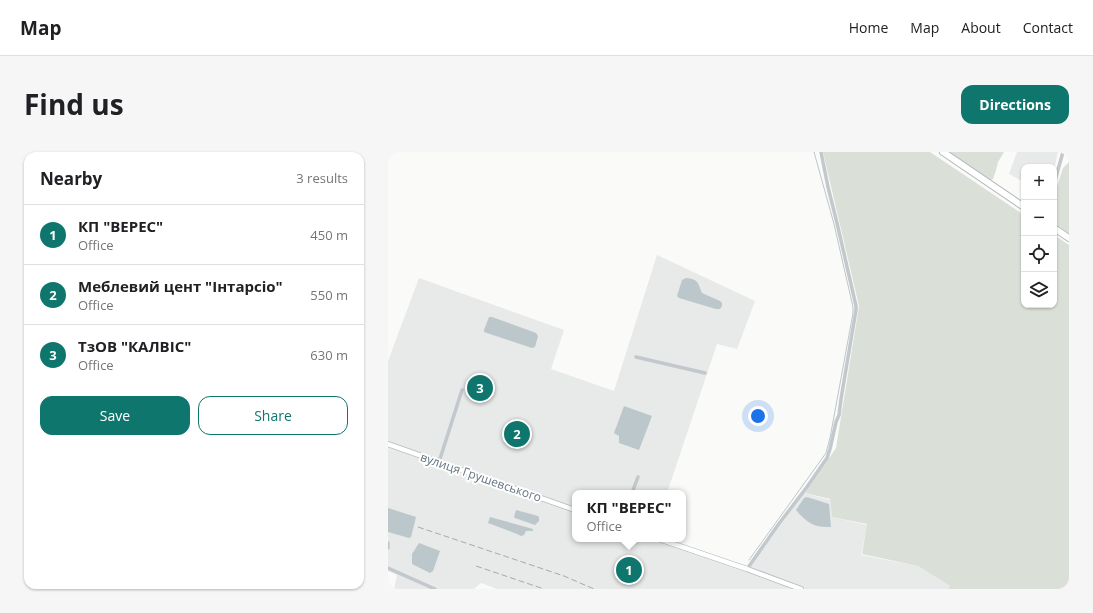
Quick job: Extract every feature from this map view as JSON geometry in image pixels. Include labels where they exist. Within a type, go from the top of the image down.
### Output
[{"type":"highway","points":[[943,152],[1021,205]]},
{"type":"highway","points":[[1057,230],[1069,238]]},
{"type":"street","points":[[747,569],[827,458],[840,411],[856,310],[821,152]]},
{"type":"street","points":[[1057,173],[1063,152]]},
{"type":"street","points":[[636,357],[705,373]]},
{"type":"street","points":[[439,462],[462,390]]},
{"type":"street","name":"вулиця Грушевського","points":[[389,445],[572,509]]},
{"type":"street","points":[[633,490],[638,477]]},
{"type":"street","points":[[668,542],[801,589]]},
{"type":"street","points":[[388,543],[388,548]]},
{"type":"street","points":[[388,568],[435,589]]},
{"type":"shaded area","points":[[823,152],[930,152],[1021,213],[1021,308],[1057,308],[1057,237],[1069,245],[1069,589],[948,589],[950,586],[918,566],[862,554],[867,524],[832,517],[830,499],[805,493],[836,448],[859,306]]},
{"type":"shaded area","points":[[949,152],[1004,152],[998,162],[993,179],[990,180]]},
{"type":"shaded area","points":[[1017,152],[1058,152],[1055,164],[1021,164],[1021,180],[1009,174]]},
{"type":"shaded area","points":[[1069,162],[1069,233],[1057,225],[1057,187],[1063,168]]},
{"type":"shaded area","points":[[657,255],[755,301],[737,349],[717,344],[668,490],[572,490],[572,542],[674,542],[749,568],[804,493],[830,500],[832,517],[867,525],[861,555],[918,566],[950,586],[948,589],[497,589],[481,583],[474,589],[394,589],[397,575],[388,571],[388,361],[419,278],[564,330],[551,369],[614,391]]},
{"type":"shaded area","points":[[686,278],[696,281],[702,293],[720,301],[722,306],[720,309],[679,298],[677,296],[682,280]]},
{"type":"shaded area","points":[[489,317],[536,333],[538,336],[535,347],[532,348],[484,332]]},
{"type":"shaded area","points":[[624,406],[652,416],[639,450],[619,443],[619,436],[614,433]]},
{"type":"shaded area","points":[[807,497],[829,504],[831,527],[815,525],[803,518],[796,510],[804,498]]},
{"type":"shaded area","points":[[388,508],[416,517],[411,537],[409,538],[388,532]]},
{"type":"shaded area","points":[[516,510],[538,516],[539,521],[535,525],[515,518]]},
{"type":"shaded area","points":[[490,517],[533,529],[533,531],[526,531],[524,535],[521,536],[488,523]]},
{"type":"shaded area","points":[[419,543],[440,551],[433,571],[430,573],[412,564],[412,554]]},
{"type":"waterway","points":[[749,560],[826,453],[853,313],[853,307],[834,224],[814,152]]},
{"type":"railway","points":[[418,527],[564,576],[594,589]]},
{"type":"railway","points":[[476,566],[544,589]]},
{"type":"place","name":"ТзОВ \"КАЛВІС\"","points":[[480,388]]},
{"type":"place","name":"Меблевий цент \"Інтарсіо\"","points":[[517,434]]},
{"type":"place","name":"КП \"ВЕРЕС\"","points":[[629,570]]}]
